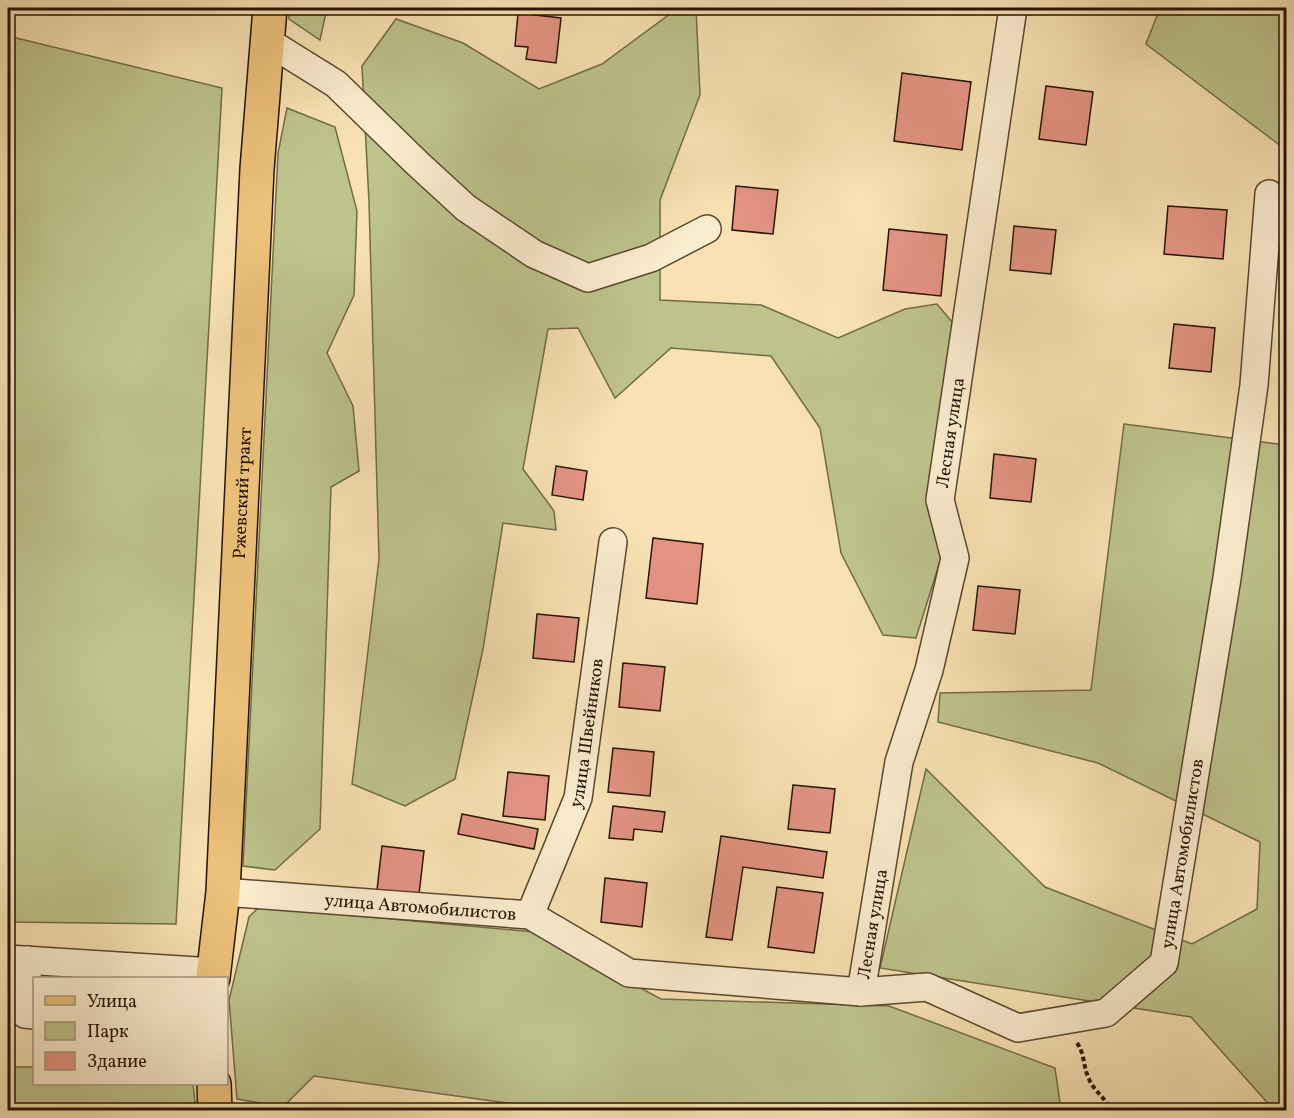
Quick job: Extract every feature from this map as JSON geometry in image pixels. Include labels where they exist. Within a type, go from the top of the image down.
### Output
[{"type":"main road","name":"Ржевский тракт","points":[[213,975],[223,892],[257,169],[270,8]]},
{"type":"main road","points":[[214,1085],[215,1110]]},
{"type":"street","name":"Лесная улица","points":[[861,992],[899,762],[929,670],[955,558],[940,500],[1012,8]]},
{"type":"street","points":[[267,41],[336,84],[418,165],[466,208],[534,254],[588,278],[651,258],[707,229]]},
{"type":"street","name":"улица Автомобилистов","points":[[223,892],[530,915],[629,973],[861,992],[927,987],[1018,1028],[1106,1014],[1164,963],[1225,590],[1252,396],[1269,194]]},
{"type":"street","name":"улица Швейников","points":[[530,915],[578,798],[613,542]]},
{"type":"street","points":[[33,1015],[25,1014],[18,960],[213,975]]},
{"type":"path","points":[[1061,1021],[1082,1049],[1089,1080],[1108,1104],[1110,1110]]},
{"type":"green space","points":[[289,8],[327,8],[320,40],[289,19]]},
{"type":"green space","points":[[678,8],[696,8],[700,95],[660,200],[660,300],[761,305],[838,338],[905,309],[937,304],[957,328],[929,494],[941,558],[916,638],[883,635],[841,553],[820,428],[771,356],[671,348],[615,398],[578,328],[548,329],[523,469],[554,511],[556,530],[503,523],[483,649],[455,779],[405,806],[352,784],[379,559],[369,202],[362,66],[396,19],[463,43],[539,89],[602,64]]},
{"type":"green space","points":[[1160,8],[1286,8],[1286,150],[1146,44]]},
{"type":"green space","points":[[8,36],[222,88],[176,924],[8,922]]},
{"type":"green space","points":[[287,108],[335,127],[357,211],[354,295],[327,353],[353,406],[359,471],[331,487],[320,829],[275,870],[243,866],[278,153]]},
{"type":"green space","points":[[1124,424],[1286,445],[1286,1110],[1274,1110],[1191,1017],[880,968],[926,769],[1045,887],[1192,944],[1257,909],[1260,842],[1098,763],[938,722],[940,693],[1091,690]]},
{"type":"green space","points":[[259,907],[536,932],[661,999],[889,1006],[1055,1068],[1061,1110],[556,1110],[314,1076],[283,1107],[237,1099],[229,1000],[249,917]]},
{"type":"green space","points":[[8,1067],[33,1067],[33,1085],[193,1085],[196,1110],[8,1110]]},
{"type":"building","points":[[518,13],[561,18],[556,63],[526,59],[528,47],[515,46]]},
{"type":"building","points":[[902,73],[971,82],[962,150],[894,141]]},
{"type":"building","points":[[1046,86],[1093,92],[1086,145],[1039,139]]},
{"type":"building","points":[[736,186],[778,190],[773,234],[732,230]]},
{"type":"building","points":[[1168,206],[1227,210],[1223,259],[1164,254]]},
{"type":"building","points":[[1014,226],[1056,230],[1051,274],[1010,270]]},
{"type":"building","points":[[889,229],[947,235],[941,296],[883,290]]},
{"type":"building","points":[[1174,324],[1215,328],[1211,372],[1169,368]]},
{"type":"building","points":[[994,454],[1036,459],[1031,502],[990,498]]},
{"type":"building","points":[[556,466],[587,471],[583,500],[552,495]]},
{"type":"building","points":[[653,538],[703,544],[697,604],[646,598]]},
{"type":"building","points":[[978,586],[1020,590],[1015,634],[973,630]]},
{"type":"building","points":[[537,614],[579,618],[574,662],[533,658]]},
{"type":"building","points":[[623,663],[665,667],[660,711],[619,707]]},
{"type":"building","points":[[613,748],[654,752],[650,796],[608,792]]},
{"type":"building","points":[[508,772],[549,776],[545,820],[503,816]]},
{"type":"building","points":[[793,785],[835,789],[830,833],[788,829]]},
{"type":"building","points":[[613,806],[665,812],[662,832],[634,829],[633,840],[609,838]]},
{"type":"building","points":[[462,814],[538,829],[534,849],[458,834]]},
{"type":"building","points":[[721,836],[827,852],[823,878],[743,867],[732,940],[706,937]]},
{"type":"building","points":[[382,846],[424,851],[419,894],[377,890]]},
{"type":"building","points":[[605,878],[647,883],[642,927],[601,922]]},
{"type":"building","points":[[777,887],[823,893],[814,953],[768,947]]}]
